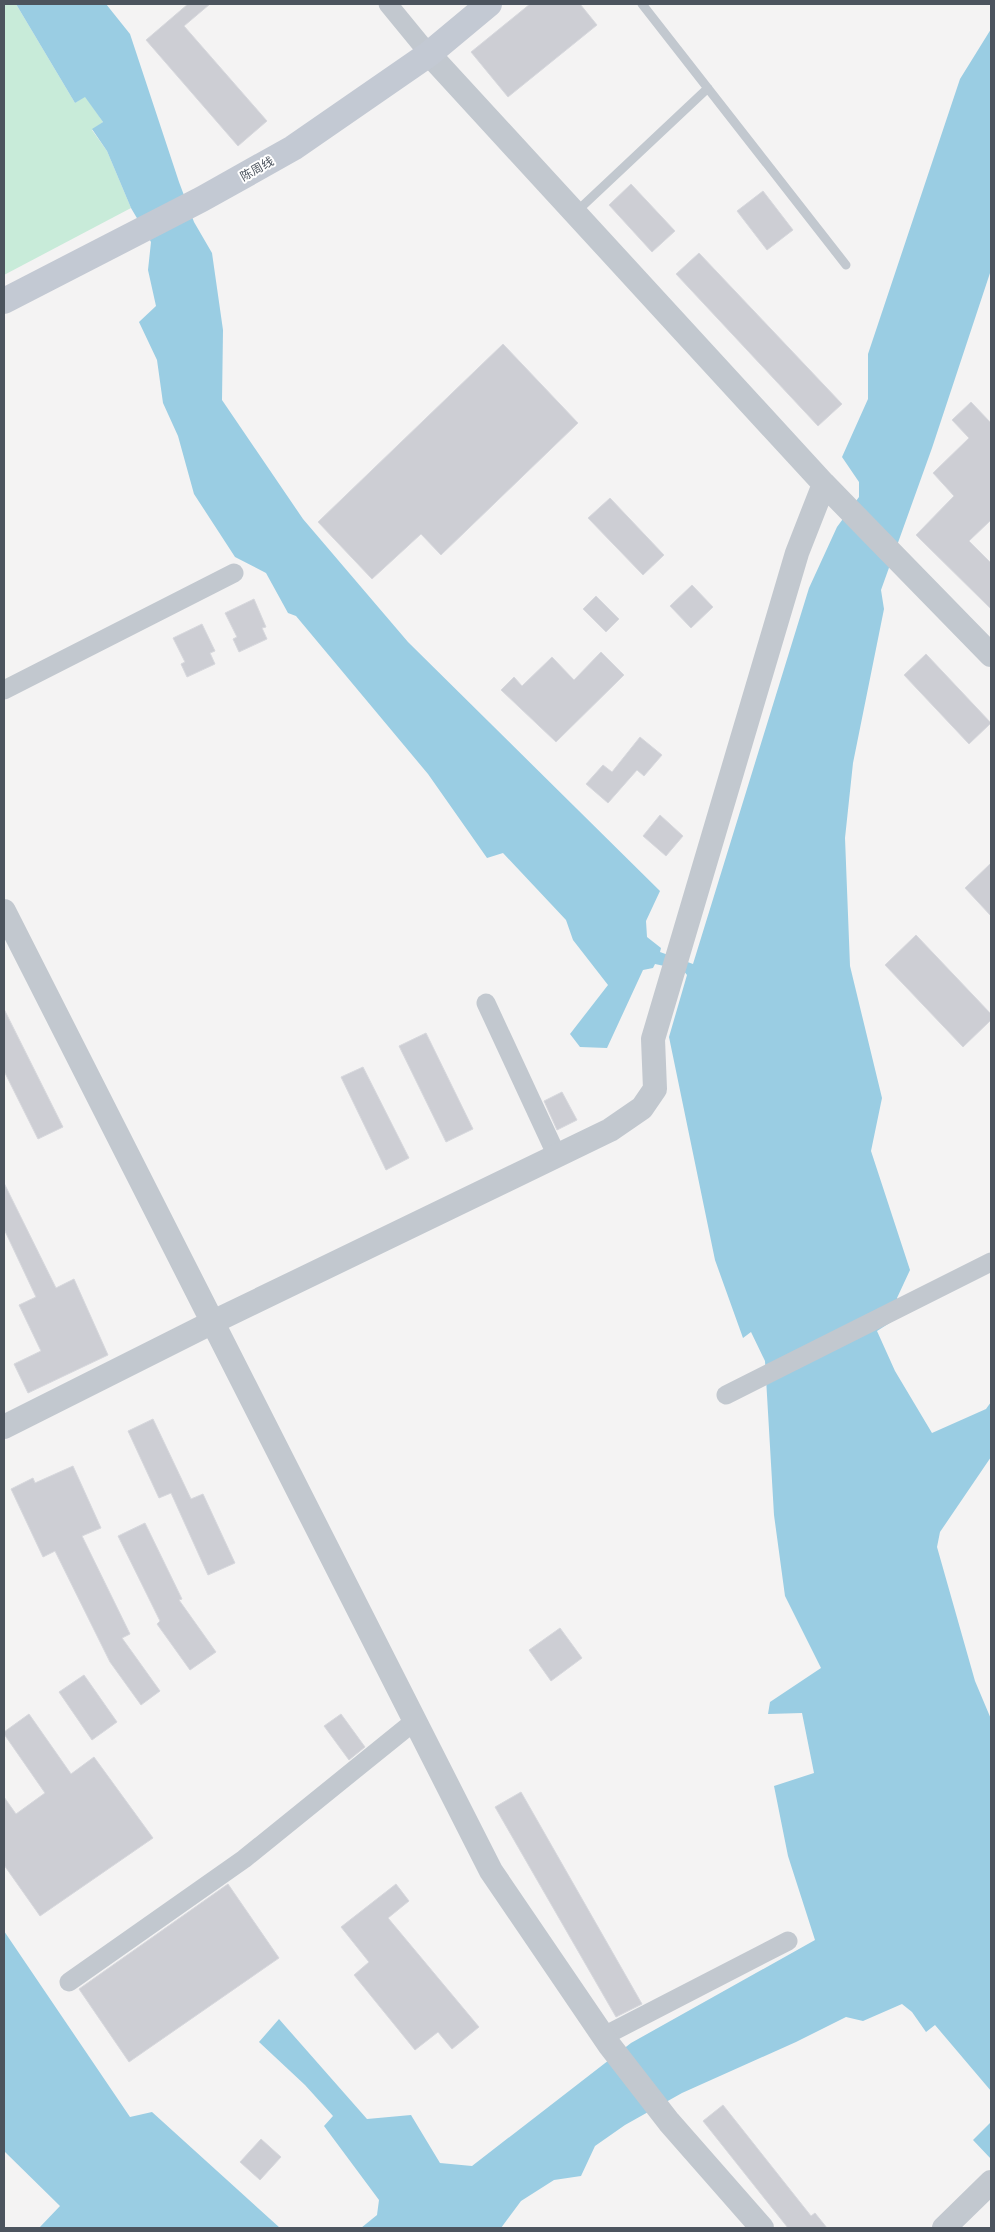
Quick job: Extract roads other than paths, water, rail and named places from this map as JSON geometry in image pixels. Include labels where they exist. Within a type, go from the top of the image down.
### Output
[{"type":"main road","name":"陈周线","points":[[4,301],[202,199],[293,148],[429,54],[489,4]]},
{"type":"street","points":[[388,4],[429,54],[832,492],[991,655]]},
{"type":"street","points":[[4,1427],[213,1322],[610,1130],[642,1108],[655,1089],[654,1040],[797,553],[832,492]]},
{"type":"street","points":[[4,690],[234,573]]},
{"type":"street","points":[[4,911],[492,1871],[604,2036],[669,2122],[762,2228]]},
{"type":"street","points":[[486,1003],[557,1156]]},
{"type":"street","points":[[726,1395],[991,1262]]},
{"type":"street","points":[[69,1982],[244,1859],[416,1720]]},
{"type":"street","points":[[604,2036],[788,1941]]},
{"type":"street","points":[[944,2228],[990,2184]]},
{"type":"lane","points":[[642,4],[846,264]]},
{"type":"lane","points":[[575,213],[708,88]]},
{"type":"water","points":[[16,4],[106,4],[130,34],[179,182],[194,222],[212,253],[223,330],[222,400],[303,519],[408,642],[660,891],[646,921],[647,937],[661,948],[660,952],[693,964],[809,588],[837,527],[859,497],[859,482],[842,457],[868,399],[868,354],[960,79],[991,29],[991,270],[932,448],[881,590],[884,609],[853,763],[845,838],[850,966],[882,1098],[871,1151],[910,1270],[897,1298],[902,1315],[877,1331],[895,1371],[932,1433],[986,1409],[991,1402],[991,1457],[940,1532],[937,1547],[975,1681],[991,1719],[991,2091],[935,2025],[926,2032],[912,2012],[902,2004],[863,2021],[846,2017],[796,2042],[682,2093],[625,2125],[595,2146],[581,2176],[554,2180],[521,2201],[501,2228],[361,2228],[377,2215],[379,2200],[324,2126],[333,2116],[305,2085],[259,2042],[279,2019],[367,2119],[411,2115],[440,2163],[472,2166],[631,2043],[815,1940],[788,1856],[774,1786],[814,1773],[802,1713],[768,1714],[770,1702],[821,1668],[785,1596],[774,1515],[765,1361],[751,1332],[743,1338],[715,1260],[669,1037],[687,975],[683,970],[655,964],[653,968],[643,970],[607,1048],[580,1047],[570,1034],[608,985],[573,940],[566,920],[503,853],[487,858],[428,774],[296,616],[288,613],[266,573],[235,557],[194,494],[178,436],[163,403],[157,360],[139,322],[156,306],[148,270],[151,242],[131,208],[107,151],[92,129],[103,122],[85,97],[75,103]]},
{"type":"water","points":[[4,1931],[130,2117],[152,2112],[280,2228],[39,2228],[60,2206],[4,2151]]},
{"type":"water","points":[[991,2122],[991,2159],[973,2140]]}]
